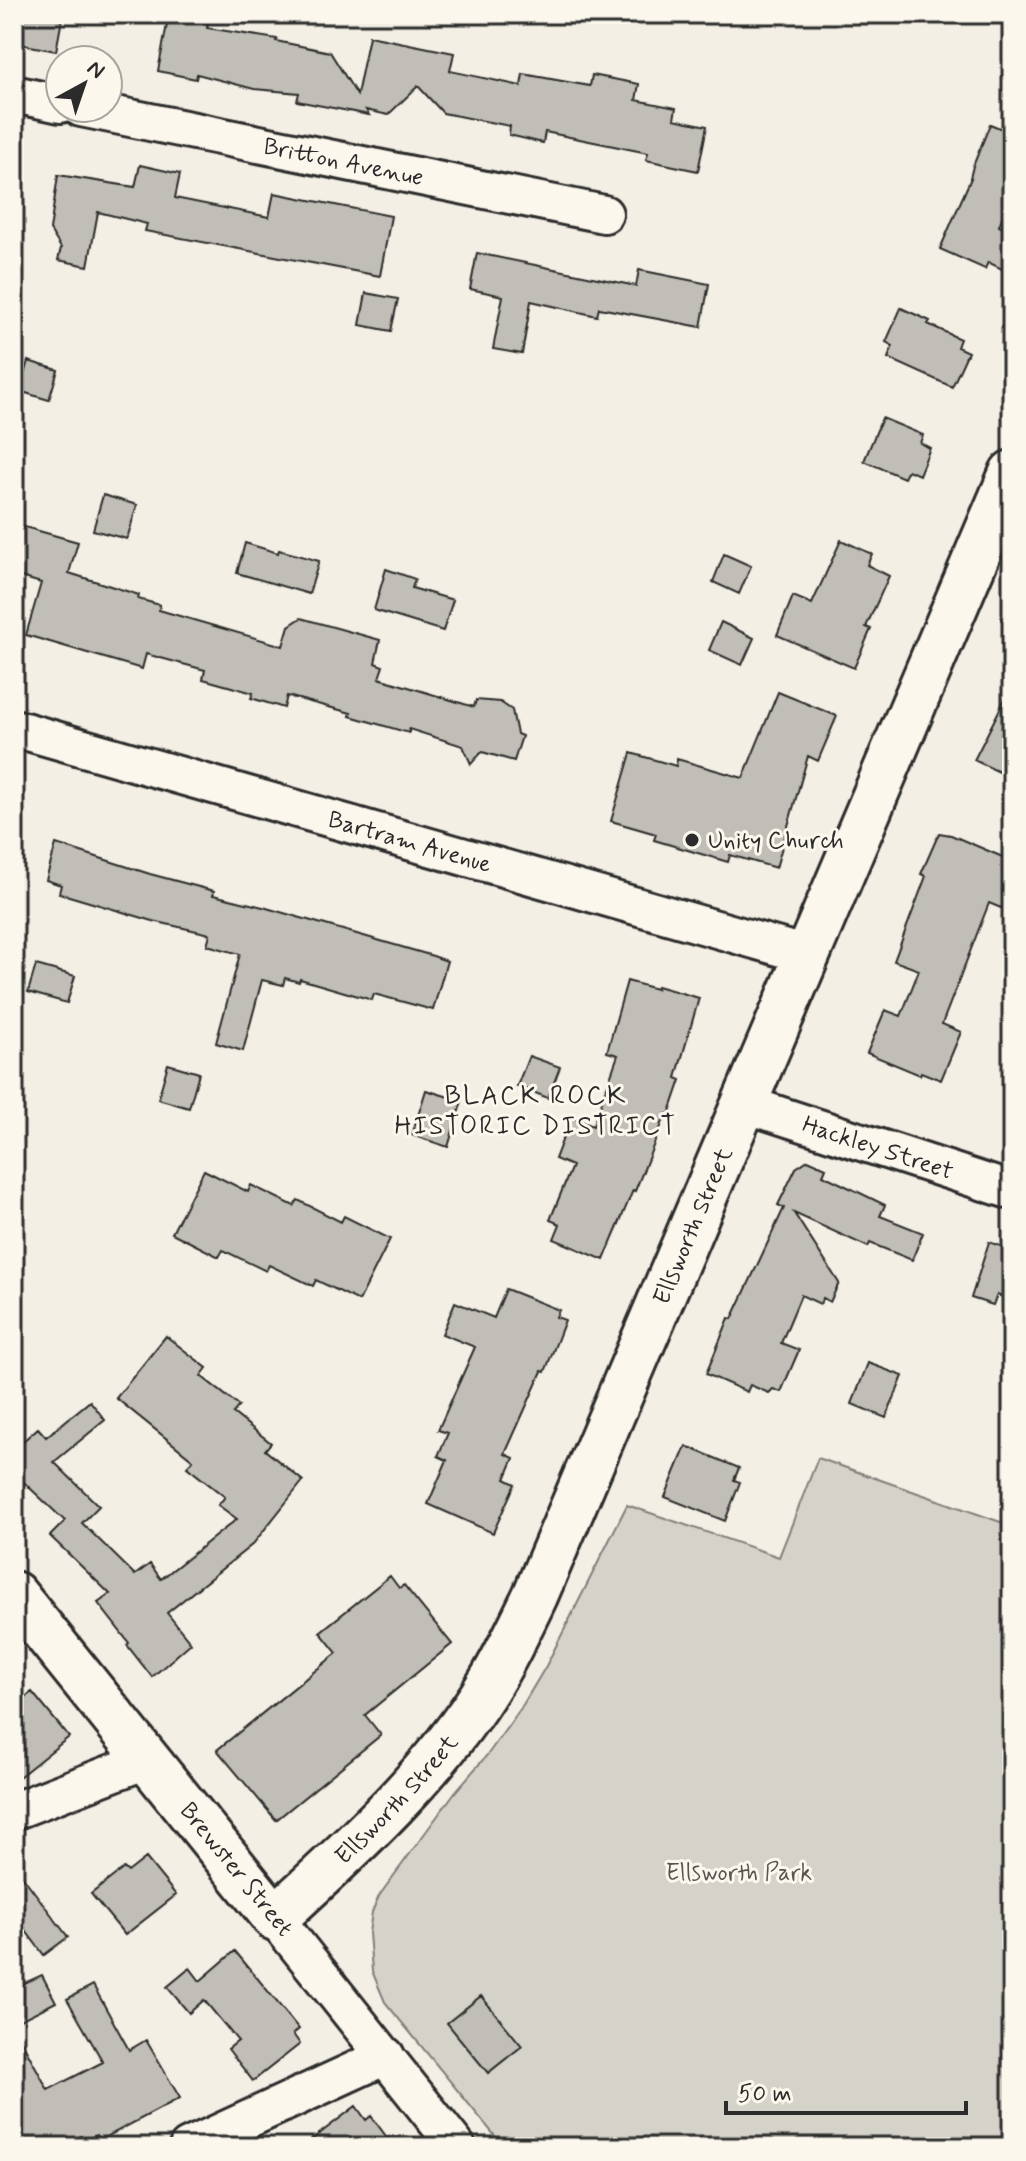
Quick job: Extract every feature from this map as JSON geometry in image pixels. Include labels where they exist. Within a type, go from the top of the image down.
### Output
[{"type":"street","points":[[14,94],[44,101]]},
{"type":"street","name":"Britton Avenue","points":[[124,117],[604,214]]},
{"type":"street","name":"Ellsworth Street","points":[[275,1918],[337,1861],[409,1787],[451,1737],[489,1684],[520,1627],[1012,473]]},
{"type":"street","name":"Bartram Avenue","points":[[14,728],[807,955]]},
{"type":"street","name":"Hackley Street","points":[[745,1104],[1012,1191]]},
{"type":"street","name":"Brewster Street","points":[[14,1594],[457,2147]]},
{"type":"street","points":[[14,1811],[149,1759]]},
{"type":"street","points":[[188,2147],[386,2056]]},
{"type":"green space","name":"Ellsworth Park","points":[[818,1458],[1012,1526],[1012,2147],[504,2147],[385,2002],[372,1971],[369,1933],[372,1912],[379,1896],[521,1708],[546,1666],[627,1505],[779,1557]]},
{"type":"building","points":[[21,14],[63,14],[57,44],[44,44],[44,49],[15,43]]},
{"type":"building","points":[[169,14],[209,14],[207,28],[277,39],[330,52],[357,95],[369,36],[454,53],[450,71],[521,86],[523,74],[590,86],[592,75],[639,84],[636,100],[676,108],[674,119],[707,126],[698,171],[646,160],[648,153],[545,132],[543,143],[509,135],[510,126],[443,113],[418,86],[388,115],[366,110],[369,115],[297,101],[299,93],[254,89],[197,74],[196,79],[158,71]]},
{"type":"building","points":[[990,124],[1012,133],[1012,191],[999,226],[1012,232],[1012,253],[1004,270],[988,262],[985,269],[940,249],[971,178]]},
{"type":"building","points":[[140,165],[180,174],[175,198],[269,217],[274,193],[391,216],[380,276],[145,231],[147,224],[98,212],[88,266],[58,260],[61,248],[50,230],[58,175],[135,187]]},
{"type":"building","points":[[477,253],[636,286],[639,270],[709,284],[701,327],[599,308],[597,316],[531,301],[522,354],[493,349],[503,296],[470,289]]},
{"type":"building","points":[[366,293],[398,299],[391,331],[360,325]]},
{"type":"building","points":[[901,308],[960,339],[957,347],[968,352],[952,387],[888,358],[893,346],[886,342]]},
{"type":"building","points":[[28,361],[58,370],[49,400],[19,391]]},
{"type":"building","points":[[882,418],[923,435],[920,443],[930,448],[919,475],[908,470],[904,478],[864,461]]},
{"type":"building","points":[[103,495],[137,505],[127,539],[93,530]]},
{"type":"building","points":[[14,524],[78,542],[69,573],[139,595],[138,599],[160,605],[159,610],[283,646],[289,626],[301,618],[380,640],[375,663],[383,666],[379,678],[474,707],[476,700],[500,702],[512,710],[517,734],[522,736],[514,761],[482,752],[471,764],[463,746],[409,729],[409,733],[287,696],[284,708],[251,698],[253,693],[203,679],[205,670],[146,654],[142,669],[26,635],[41,583],[14,575]]},
{"type":"building","points":[[841,540],[872,554],[867,565],[889,576],[866,627],[871,629],[854,668],[777,635],[793,596],[812,604]]},
{"type":"building","points":[[245,543],[319,561],[309,594],[237,573]]},
{"type":"building","points":[[724,554],[751,566],[739,594],[713,582]]},
{"type":"building","points":[[386,569],[415,579],[412,588],[453,600],[443,631],[374,610]]},
{"type":"building","points":[[721,622],[754,638],[742,665],[709,650]]},
{"type":"building","points":[[1012,685],[1012,767],[1004,763],[999,772],[974,760]]},
{"type":"building","points":[[778,692],[837,716],[818,761],[808,756],[776,868],[730,855],[728,862],[654,840],[656,834],[611,821],[631,753],[676,766],[677,759],[743,778]]},
{"type":"building","points":[[939,833],[951,835],[1012,861],[1010,900],[1001,908],[989,903],[942,1024],[961,1032],[941,1080],[921,1072],[920,1075],[867,1053],[885,1010],[901,1016],[919,970],[894,961],[926,876],[921,874]]},
{"type":"building","points":[[56,844],[214,891],[213,895],[447,961],[433,1010],[374,994],[372,1000],[300,979],[299,982],[285,978],[283,985],[262,980],[243,1051],[216,1043],[240,954],[207,945],[210,934],[59,893],[61,885],[46,880]]},
{"type":"building","points":[[36,965],[75,976],[67,1003],[28,992]]},
{"type":"building","points":[[627,981],[699,998],[676,1078],[681,1080],[669,1115],[666,1114],[604,1260],[554,1239],[560,1224],[550,1220],[572,1166],[555,1159],[571,1117],[593,1126],[618,1055],[607,1052]]},
{"type":"building","points":[[529,1056],[560,1067],[548,1098],[517,1086]]},
{"type":"building","points":[[168,1064],[199,1073],[189,1108],[158,1099]]},
{"type":"building","points":[[426,1090],[462,1101],[448,1147],[412,1135]]},
{"type":"building","points":[[808,1160],[826,1168],[823,1175],[885,1205],[880,1216],[923,1233],[912,1260],[870,1243],[868,1247],[794,1213],[839,1283],[830,1302],[823,1298],[820,1304],[801,1295],[781,1343],[799,1350],[781,1392],[773,1389],[769,1393],[750,1385],[747,1392],[706,1374],[729,1318],[732,1319],[784,1208],[778,1205],[796,1168]]},
{"type":"building","points":[[204,1170],[248,1192],[251,1185],[294,1206],[298,1200],[341,1222],[344,1216],[390,1239],[359,1301],[316,1280],[313,1286],[269,1265],[266,1271],[223,1250],[219,1257],[172,1233]]},
{"type":"building","points":[[989,1242],[1012,1250],[1012,1300],[997,1295],[993,1305],[971,1298]]},
{"type":"building","points":[[506,1289],[559,1310],[556,1317],[565,1320],[545,1372],[542,1371],[505,1454],[514,1458],[505,1479],[515,1484],[493,1533],[428,1504],[447,1460],[438,1456],[448,1433],[438,1430],[475,1347],[442,1334],[455,1302],[494,1318]]},
{"type":"building","points":[[166,1336],[207,1368],[201,1376],[239,1406],[233,1413],[271,1443],[265,1450],[303,1481],[253,1544],[167,1613],[191,1643],[152,1677],[98,1603],[110,1594],[50,1536],[65,1521],[14,1473],[14,1449],[38,1428],[46,1437],[90,1401],[105,1420],[54,1462],[99,1506],[82,1523],[135,1575],[150,1564],[161,1579],[237,1519],[218,1505],[225,1497],[187,1467],[193,1460],[116,1398]]},
{"type":"building","points":[[868,1363],[903,1376],[886,1418],[852,1404]]},
{"type":"building","points":[[686,1446],[739,1468],[734,1480],[740,1482],[725,1521],[665,1497]]},
{"type":"building","points":[[390,1576],[399,1588],[404,1585],[452,1644],[365,1715],[381,1735],[276,1820],[217,1750],[337,1653],[320,1632]]},
{"type":"building","points":[[32,1692],[69,1737],[14,1781],[14,1706]]},
{"type":"building","points":[[146,1858],[176,1895],[125,1935],[91,1894],[124,1868],[128,1872]]},
{"type":"building","points":[[14,1865],[68,1937],[44,1955],[14,1915]]},
{"type":"building","points":[[235,1951],[299,2029],[293,2034],[300,2044],[253,2081],[228,2049],[238,2041],[204,2000],[189,2013],[167,1987],[190,1968],[200,1981]]},
{"type":"building","points":[[42,1975],[56,2002],[14,2023],[14,1988]]},
{"type":"building","points":[[93,1985],[129,2050],[146,2040],[180,2098],[99,2141],[96,2135],[84,2141],[81,2136],[57,2147],[14,2147],[14,2027],[48,2090],[103,2062],[67,1999]]},
{"type":"building","points":[[481,1996],[522,2046],[488,2073],[447,2023]]},
{"type":"building","points":[[356,2106],[366,2120],[371,2116],[394,2147],[302,2147]]},
{"type":"place","name":"Unity Church","points":[[692,840]]},
{"type":"district","name":"BLACK ROCK HISTORIC DISTRICT","points":[[536,1110]]}]
